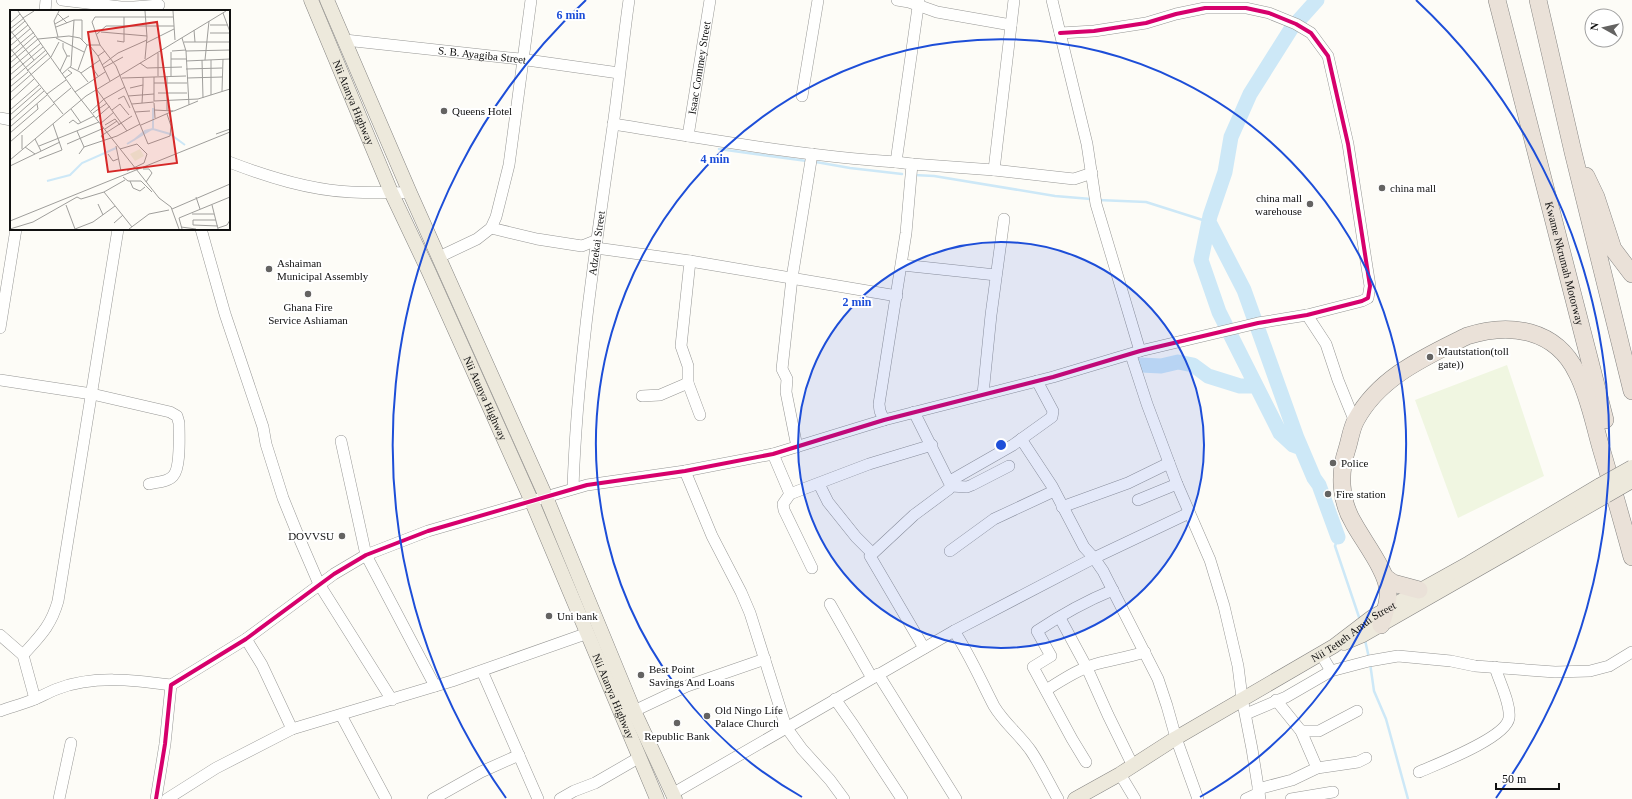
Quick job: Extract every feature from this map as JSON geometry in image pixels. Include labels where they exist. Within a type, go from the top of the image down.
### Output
[{"type":"highway","name":"Kwame Nkrumah Motorway","points":[[1497,0],[1632,526]]},
{"type":"highway","points":[[1538,0],[1573,152],[1632,391]]},
{"type":"highway","points":[[1573,152],[1592,186],[1613,249],[1632,274]]},
{"type":"highway","points":[[1383,617],[1388,592],[1386,578],[1352,522],[1345,502],[1342,464],[1355,422],[1366,403],[1374,394],[1402,372],[1429,355],[1467,336],[1489,330],[1505,329],[1530,332],[1538,335],[1561,350],[1578,373],[1589,404],[1632,557]]},
{"type":"highway","points":[[1386,578],[1394,583],[1419,590]]},
{"type":"main road","name":"Nii Atanya Highway","points":[[311,0],[391,192],[428,270],[532,502],[657,799]]},
{"type":"main road","points":[[327,0],[410,193],[546,497],[634,711],[673,796]]},
{"type":"main road","name":"Nii Tetteh Amui Street","points":[[1075,799],[1120,774],[1132,764],[1242,698],[1321,654],[1334,646],[1361,624],[1383,617],[1419,590],[1603,491],[1632,467]]},
{"type":"main road","points":[[1383,617],[1603,491],[1632,481]]},
{"type":"street","points":[[45,10],[46,0]]},
{"type":"street","points":[[62,0],[122,7],[159,5]]},
{"type":"street","points":[[439,257],[476,239],[494,224],[509,165],[531,0]]},
{"type":"street","name":"Adzekai Street","points":[[573,488],[577,415],[596,244],[613,124],[628,0]]},
{"type":"street","name":"Isaac Commey Street","points":[[688,136],[710,0]]},
{"type":"street","points":[[802,96],[818,0]]},
{"type":"street","points":[[897,0],[918,3],[937,12],[1011,25]]},
{"type":"street","points":[[994,170],[1014,0]]},
{"type":"street","points":[[1052,0],[1087,144],[1096,200],[1135,353],[1169,463],[1210,560],[1224,606],[1238,666],[1242,698],[1259,794]]},
{"type":"street","points":[[896,162],[918,3]]},
{"type":"street","points":[[0,711],[35,699],[57,689],[75,684],[105,680],[132,680],[172,685],[246,639],[319,584],[366,556],[428,531],[532,502],[573,488],[685,471],[773,454],[884,420],[1037,381],[1135,353],[1258,323],[1307,316],[1368,298],[1370,286],[1348,144],[1328,56],[1312,33],[1296,24],[1269,13],[1246,8],[1206,8],[1176,14],[1146,23],[1094,31],[1060,33]]},
{"type":"street","name":"S. B. Ayagiba Street","points":[[345,40],[524,59],[619,74]]},
{"type":"street","points":[[0,118],[10,120]]},
{"type":"street","points":[[613,124],[778,150],[851,159],[994,170],[1074,179],[1092,173]]},
{"type":"street","points":[[797,447],[786,392],[788,379],[782,369],[792,278],[812,154]]},
{"type":"street","points":[[230,162],[260,174],[304,186],[350,192],[410,193]]},
{"type":"street","points":[[884,420],[879,404],[902,265],[912,164]]},
{"type":"street","points":[[983,394],[996,275],[1004,219]]},
{"type":"street","points":[[491,228],[537,239],[582,246],[596,244],[896,296]]},
{"type":"street","points":[[0,328],[16,230]]},
{"type":"street","points":[[23,655],[44,631],[53,616],[58,601],[118,230]]},
{"type":"street","points":[[201,230],[225,314],[258,412],[284,498],[300,540],[319,584],[392,700]]},
{"type":"street","points":[[690,261],[681,346],[688,366],[688,383],[700,415]]},
{"type":"street","points":[[902,265],[996,275]]},
{"type":"street","points":[[1307,316],[1326,344],[1338,380],[1355,422]]},
{"type":"street","points":[[0,380],[92,394],[170,412],[177,416],[179,423],[178,467],[174,475],[169,479],[149,484]]},
{"type":"street","points":[[924,648],[870,556],[924,507],[949,489],[951,484],[1052,417],[1053,411],[1037,381]]},
{"type":"street","points":[[642,396],[660,395],[688,383]]},
{"type":"street","points":[[914,412],[951,484]]},
{"type":"street","points":[[1021,439],[1054,491],[1084,546],[1094,558],[1113,590],[1145,652],[1163,692],[1176,738],[1198,799]]},
{"type":"street","points":[[341,441],[366,556],[435,686]]},
{"type":"street","points":[[812,568],[784,510],[783,504],[790,494],[869,464],[932,445]]},
{"type":"street","points":[[773,454],[790,494]]},
{"type":"street","points":[[1062,507],[1128,483],[1169,463]]},
{"type":"street","points":[[951,484],[967,486],[972,485],[1009,466]]},
{"type":"street","points":[[685,471],[712,536],[741,592],[750,613],[786,727],[802,749],[826,774],[844,799]]},
{"type":"street","points":[[819,484],[828,502],[856,537],[872,553]]},
{"type":"street","points":[[1138,500],[1177,484]]},
{"type":"street","points":[[950,551],[994,519],[1054,491]]},
{"type":"street","points":[[673,796],[786,727],[954,631],[1094,558],[1189,513]]},
{"type":"street","points":[[1086,762],[1033,667],[1051,656],[1037,632],[1075,607],[1113,590]]},
{"type":"street","points":[[830,604],[875,676],[956,799]]},
{"type":"street","points":[[1060,618],[1087,668],[1110,721],[1132,764]]},
{"type":"street","points":[[954,631],[968,652],[994,706],[1004,721],[1017,734],[1031,752],[1058,799]]},
{"type":"street","points":[[167,799],[216,768],[292,729],[392,700],[482,671],[588,633]]},
{"type":"street","points":[[0,635],[23,655],[35,699]]},
{"type":"street","points":[[246,639],[269,679],[292,729]]},
{"type":"street","points":[[1046,690],[1087,668],[1145,652]]},
{"type":"street","points":[[1246,714],[1291,694],[1331,671],[1392,656],[1451,661],[1475,666],[1555,672],[1590,671],[1609,666],[1632,652]]},
{"type":"street","points":[[1321,654],[1331,671]]},
{"type":"street","points":[[634,711],[687,686],[764,659]]},
{"type":"street","points":[[1419,772],[1460,755],[1498,733],[1504,727],[1509,719],[1509,711],[1495,667]]},
{"type":"street","points":[[482,671],[538,799]]},
{"type":"street","points":[[156,799],[172,685]]},
{"type":"street","points":[[835,699],[902,799]]},
{"type":"street","points":[[1276,700],[1305,737],[1312,760],[1317,768]]},
{"type":"street","points":[[1301,731],[1319,731],[1357,711]]},
{"type":"street","points":[[341,715],[386,799]]},
{"type":"street","points":[[59,799],[71,743]]},
{"type":"street","points":[[433,799],[482,772],[519,755]]},
{"type":"street","points":[[560,799],[574,791],[595,783],[640,757]]},
{"type":"street","points":[[1246,799],[1317,768],[1358,762],[1366,758]]},
{"type":"street","points":[[1120,774],[1134,799]]},
{"type":"street","points":[[1291,799],[1333,792]]},
{"type":"green space","points":[[1507,365],[1544,476],[1458,518],[1415,400]]},
{"type":"waterway","points":[[1301,448],[1293,445],[1280,433],[1219,312],[1201,260],[1210,216],[1225,172],[1231,137],[1250,94],[1291,29],[1317,0]]},
{"type":"waterway","points":[[719,149],[807,161]]},
{"type":"waterway","points":[[816,162],[850,168],[902,174]]},
{"type":"waterway","points":[[914,175],[934,176],[1055,196],[1091,199]]},
{"type":"waterway","points":[[1098,200],[1146,202],[1209,222]]},
{"type":"waterway","points":[[1209,222],[1244,290],[1297,438],[1314,478],[1319,485],[1338,537]]},
{"type":"waterway","points":[[1141,365],[1161,366],[1178,362],[1193,365],[1208,376],[1240,386],[1255,386]]},
{"type":"waterway","points":[[1338,537],[1335,546],[1360,620]]},
{"type":"waterway","points":[[1365,640],[1369,658]]},
{"type":"waterway","points":[[1370,663],[1374,691],[1386,719],[1408,799]]},
{"type":"cycle path","points":[[156,799],[165,744],[171,685],[246,639],[334,574],[366,555],[428,531],[587,485],[685,471],[773,454],[884,420],[1053,377],[1140,351],[1258,323],[1307,315],[1362,301],[1368,298],[1370,286],[1348,144],[1328,56],[1311,33],[1296,24],[1269,13],[1246,8],[1205,8],[1176,14],[1146,23],[1094,31],[1060,33]]},
{"type":"place","name":"Queens Hotel","points":[[444,111]]},
{"type":"place","name":"china mall","points":[[1382,188]]},
{"type":"place","name":"china mall warehouse","points":[[1310,204]]},
{"type":"place","name":"Ashaiman Municipal Assembly","points":[[269,269]]},
{"type":"place","name":"Ghana Fire Service Ashiaman","points":[[308,294]]},
{"type":"place","name":"Mautstation(toll gate))","points":[[1430,357]]},
{"type":"place","name":"Police","points":[[1333,463]]},
{"type":"place","name":"Fire station","points":[[1328,494]]},
{"type":"place","name":"DOVVSU","points":[[342,536]]},
{"type":"place","name":"Uni bank","points":[[549,616]]},
{"type":"place","name":"Best Point Savings And Loans","points":[[641,675]]},
{"type":"place","name":"Old Ningo Life Palace Church","points":[[707,716]]},
{"type":"place","name":"Republic Bank","points":[[677,723]]}]
